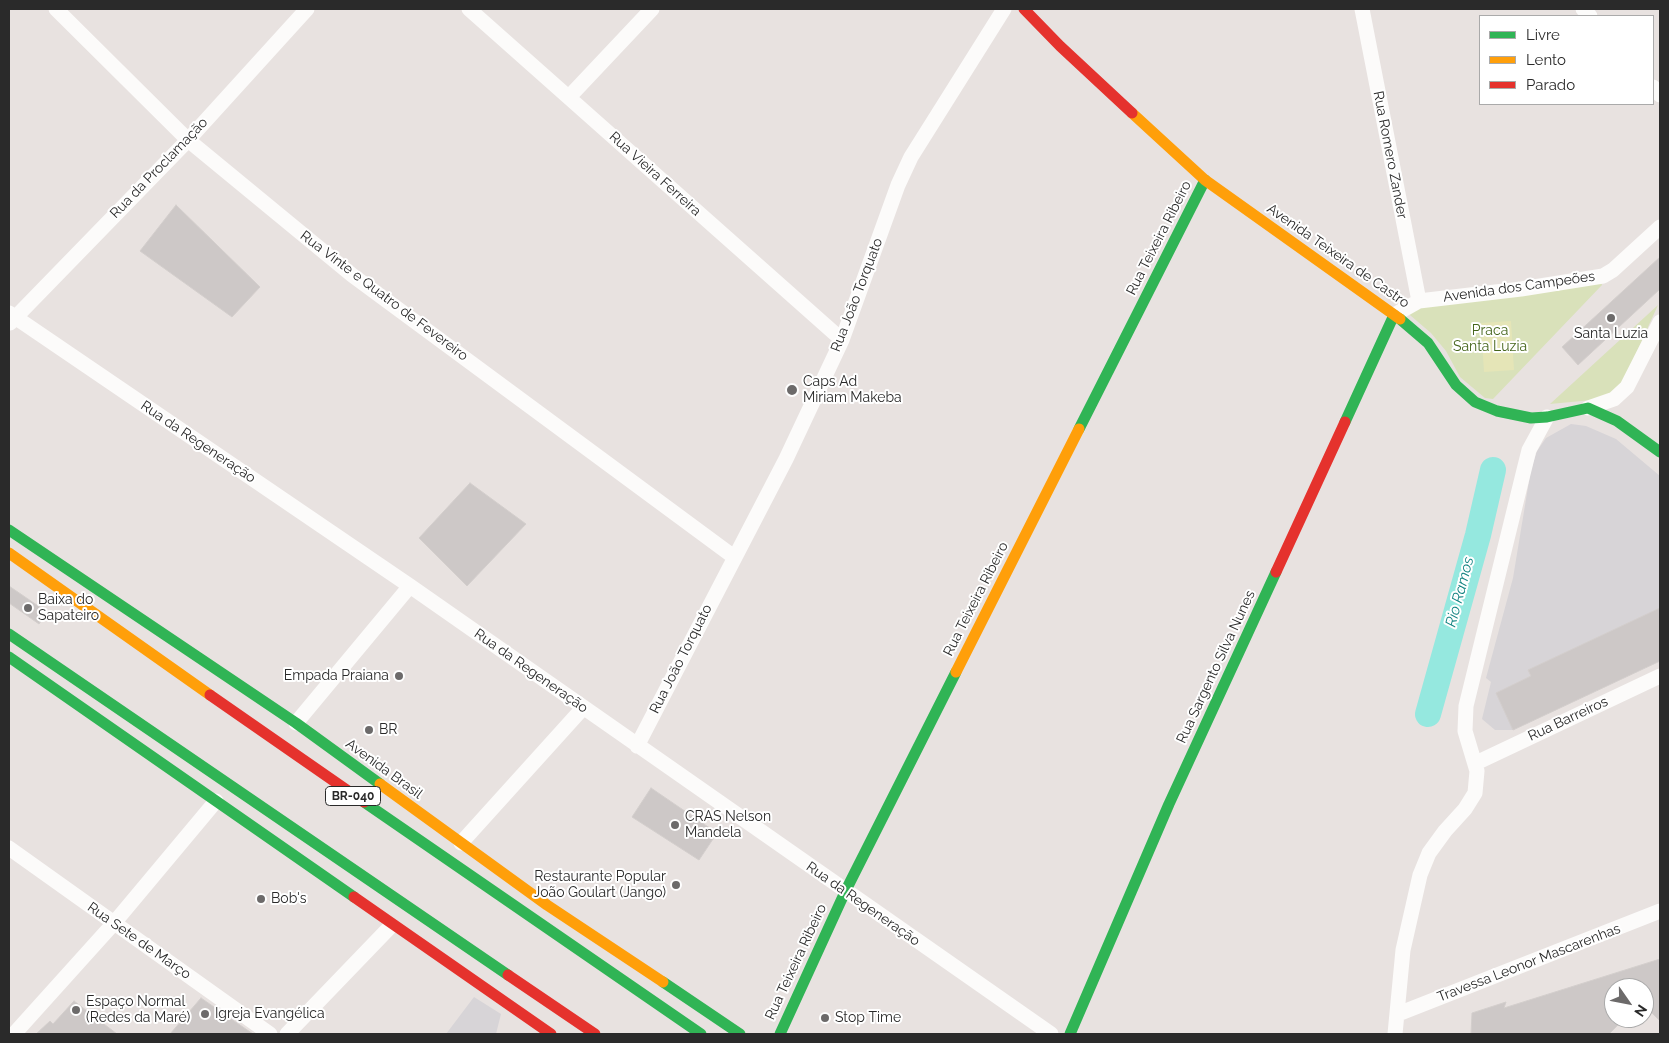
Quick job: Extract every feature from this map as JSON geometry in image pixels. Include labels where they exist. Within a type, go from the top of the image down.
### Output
[{"type":"main road","name":"Avenida Teixeira de Castro","points":[[1024,9],[1060,46],[1205,180],[1394,315],[1428,343],[1456,385],[1475,402],[1497,411],[1531,418],[1547,417],[1588,408]]},
{"type":"main road","name":"Rua Teixeira Ribeiro","points":[[780,1034],[845,892],[1205,180]]},
{"type":"main road","name":"Rua Sargento Silva Nunes","points":[[1070,1034],[1169,804],[1394,315]]},
{"type":"main road","points":[[1588,408],[1617,421],[1660,452]]},
{"type":"main road","name":"Avenida Brasil","points":[[9,530],[296,723],[547,905],[740,1034]]},
{"type":"main road","name":"BR-040","points":[[9,553],[286,749],[701,1034]]},
{"type":"main road","points":[[102,618],[142,636],[500,882],[547,905]]},
{"type":"main road","points":[[9,634],[396,896],[595,1034]]},
{"type":"main road","points":[[9,658],[484,990],[551,1034]]},
{"type":"main road","points":[[396,896],[484,990]]},
{"type":"street","name":"Rua Vinte e Quatro de Fevereiro","points":[[56,9],[188,140],[352,275],[734,557]]},
{"type":"street","name":"Rua da Proclamação","points":[[10,318],[188,140],[307,9]]},
{"type":"street","name":"Rua Vieira Ferreira","points":[[469,9],[842,340]]},
{"type":"street","points":[[568,97],[652,9]]},
{"type":"street","name":"Rua João Torquato","points":[[637,746],[786,459],[842,340],[898,185],[911,157],[1004,9]]},
{"type":"street","name":"Rua Romero Zander","points":[[1362,9],[1419,300]]},
{"type":"street","name":"Avenida dos Campeões","points":[[1394,315],[1419,300],[1521,289],[1603,276],[1660,227]]},
{"type":"street","name":"Rua da Regeneração","points":[[10,318],[410,586],[845,892],[1051,1034]]},
{"type":"street","points":[[1588,408],[1614,400],[1627,387],[1660,322]]},
{"type":"street","points":[[1395,1034],[1403,950],[1417,884],[1429,853],[1471,802],[1477,782],[1476,763],[1465,731],[1466,706],[1529,450],[1547,417]]},
{"type":"street","points":[[296,723],[410,586]]},
{"type":"street","name":"Rua Barreiros","points":[[1476,763],[1660,676]]},
{"type":"street","points":[[461,843],[583,708]]},
{"type":"street","points":[[14,1034],[114,923],[216,801]]},
{"type":"street","name":"Rua Sete de Março","points":[[9,848],[270,1034]]},
{"type":"street","name":"Travessa Leonor Mascarenhas","points":[[1398,1014],[1660,911]]},
{"type":"street","points":[[287,1034],[392,926]]},
{"type":"shaded area","points":[[1571,424],[1586,426],[1616,439],[1660,476],[1660,661],[1513,730],[1495,730],[1482,719],[1491,682],[1486,678],[1513,578],[1531,469],[1537,451],[1546,438]]},
{"type":"shaded area","points":[[474,997],[501,1014],[496,1034],[446,1034]]},
{"type":"green space","name":"Praca Santa Luzia","points":[[1599,274],[1602,285],[1493,399],[1485,398],[1460,377],[1446,351],[1431,333],[1404,310]]},
{"type":"green space","points":[[1658,305],[1620,389],[1603,399],[1550,404]]},
{"type":"green space","points":[[1511,321],[1514,370],[1484,372],[1481,323]]},
{"type":"building","points":[[176,205],[260,287],[232,317],[140,251]]},
{"type":"building","name":"Santa Luzia","points":[[1660,257],[1660,289],[1578,365],[1562,347]]},
{"type":"building","points":[[470,483],[526,524],[467,586],[419,538]]},
{"type":"building","name":"Baixa do Sapateiro","points":[[9,586],[47,612],[39,624],[9,603]]},
{"type":"building","points":[[1660,608],[1660,661],[1513,730],[1496,693],[1531,676],[1528,670]]},
{"type":"building","name":"CRAS Nelson Mandela","points":[[651,788],[717,833],[699,860],[632,817]]},
{"type":"building","points":[[1660,959],[1660,1021],[1654,1015],[1654,978],[1604,978],[1604,1028],[1615,1028],[1609,1034],[1471,1034],[1472,1013],[1506,1002],[1504,1008]]},
{"type":"building","name":"Igreja Evangélica","points":[[201,998],[253,1034],[170,1034]]},
{"type":"building","name":"Espaço Normal (Redes da Maré)","points":[[74,1001],[117,1034],[36,1034],[50,1021],[53,1024]]},
{"type":"waterway","name":"Rio Ramos","points":[[1428,714],[1478,535],[1493,470]]},
{"type":"traffic: fast","points":[[1079,429],[1205,180]]},
{"type":"traffic: fast","points":[[1345,422],[1394,315]]},
{"type":"traffic: fast","points":[[1400,319],[1428,343],[1456,385],[1475,402],[1497,411],[1531,418],[1547,417],[1588,408],[1617,421],[1660,452]]},
{"type":"traffic: fast","points":[[9,530],[296,723],[380,784]]},
{"type":"traffic: fast","points":[[1070,1034],[1169,804],[1276,572]]},
{"type":"traffic: fast","points":[[9,634],[508,975]]},
{"type":"traffic: fast","points":[[9,657],[354,897]]},
{"type":"traffic: fast","points":[[780,1034],[845,892],[956,672]]},
{"type":"traffic: fast","points":[[364,802],[701,1034]]},
{"type":"traffic: fast","points":[[663,982],[740,1034]]},
{"type":"traffic: slow","points":[[1132,113],[1205,180],[1400,319]]},
{"type":"traffic: slow","points":[[956,672],[1079,429]]},
{"type":"traffic: slow","points":[[9,553],[210,695]]},
{"type":"traffic: slow","points":[[380,784],[547,905],[663,982]]},
{"type":"traffic: jam","points":[[1024,9],[1060,46],[1132,113]]},
{"type":"traffic: jam","points":[[1276,572],[1345,422]]},
{"type":"traffic: jam","points":[[210,695],[364,802]]},
{"type":"traffic: jam","points":[[354,897],[551,1034]]},
{"type":"traffic: jam","points":[[508,975],[595,1034]]},
{"type":"place","name":"Santa Luzia","points":[[1611,318]]},
{"type":"place","name":"Caps Ad Miriam Makeba","points":[[792,390]]},
{"type":"place","name":"Baixa do Sapateiro","points":[[28,608]]},
{"type":"place","name":"Empada Praiana","points":[[399,676]]},
{"type":"place","name":"BR","points":[[369,730]]},
{"type":"place","name":"CRAS Nelson Mandela","points":[[675,825]]},
{"type":"place","name":"Restaurante Popular João Goulart (Jango)","points":[[676,885]]},
{"type":"place","name":"Bob's","points":[[261,899]]},
{"type":"place","name":"Espaço Normal (Redes da Maré)","points":[[76,1010]]},
{"type":"place","name":"Igreja Evangélica","points":[[205,1014]]},
{"type":"place","name":"Stop Time","points":[[825,1018]]}]
